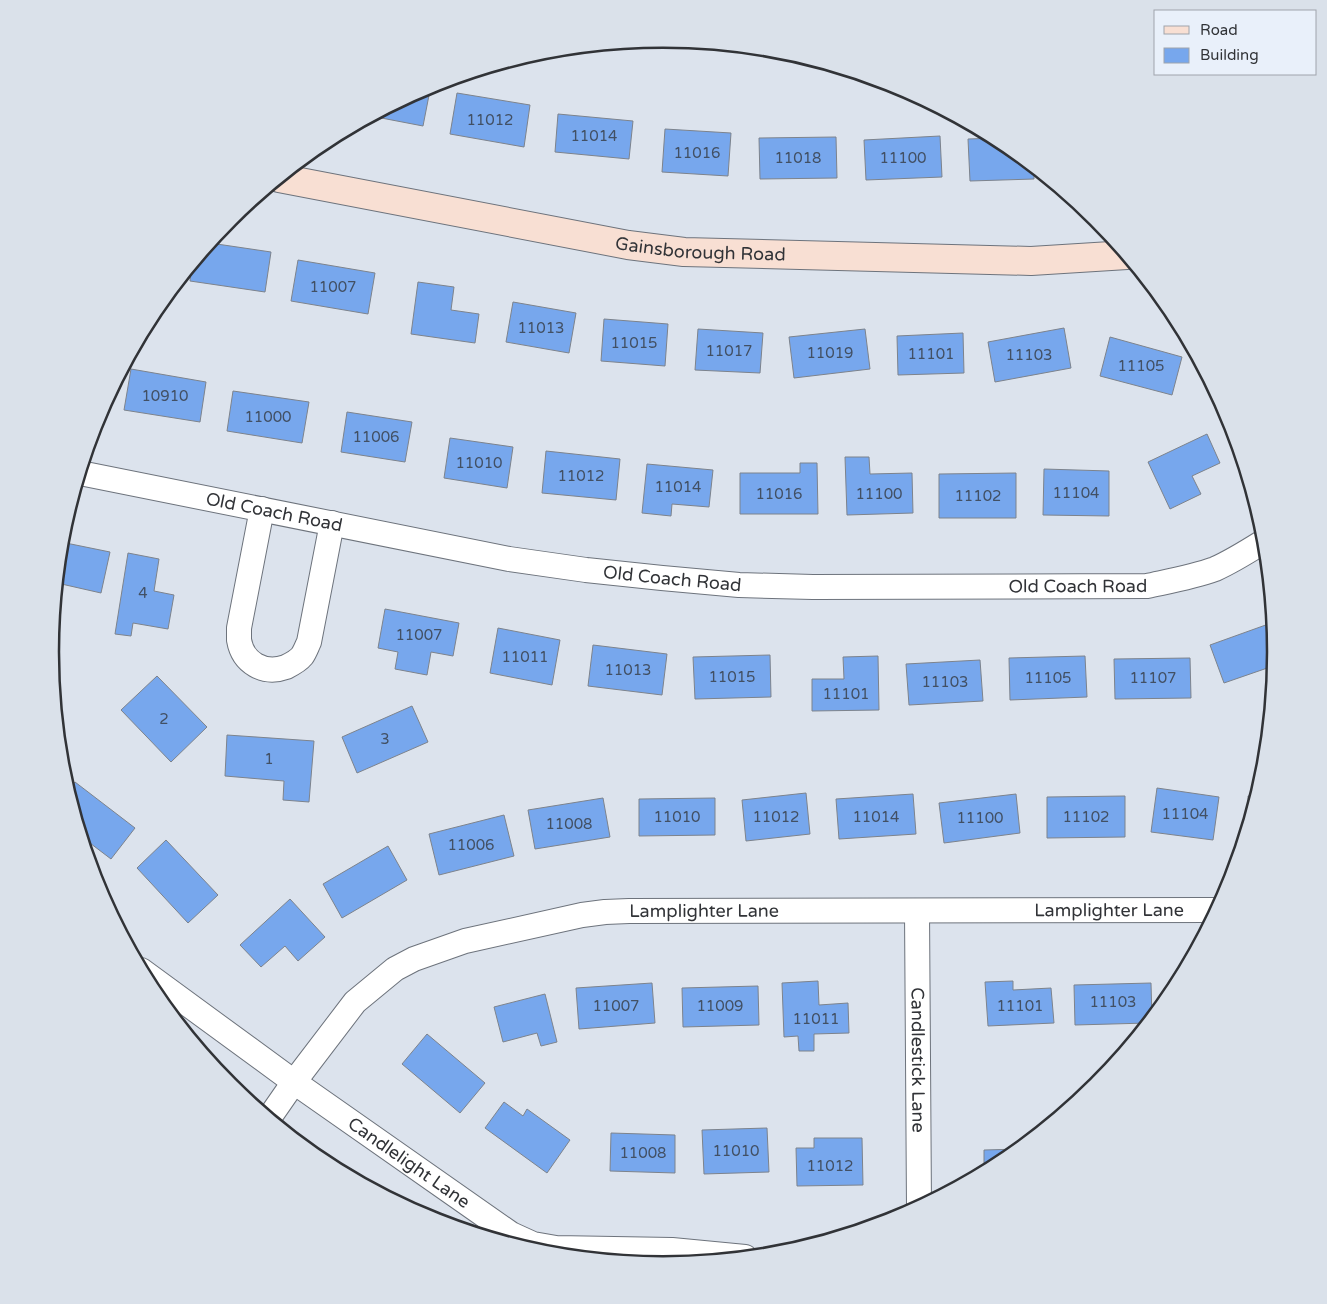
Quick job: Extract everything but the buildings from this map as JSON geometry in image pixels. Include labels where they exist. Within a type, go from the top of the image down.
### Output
[{"type":"street","name":"Gainsborough Road","points":[[287,180],[628,245],[684,252],[1031,261],[1120,255]]},
{"type":"street","name":"Old Coach Road","points":[[86,474],[509,559],[586,570],[739,585],[813,587],[1147,586],[1215,569],[1258,545]]},
{"type":"street","points":[[262,509],[239,628],[239,640],[244,653],[253,664],[265,670],[280,669],[293,664],[303,655],[309,642],[332,523]]},
{"type":"street","name":"Lamplighter Lane","points":[[273,1113],[355,1002],[395,969],[414,959],[466,941],[582,915],[605,912],[1210,910]]},
{"type":"street","name":"Candlestick Lane","points":[[917,911],[919,1199]]},
{"type":"street","name":"Candlelight Lane","points":[[157,982],[294,1082],[511,1234],[524,1240]]},
{"type":"street","name":"Candlelight Lane","points":[[567,1248],[672,1250],[713,1254]]}]
